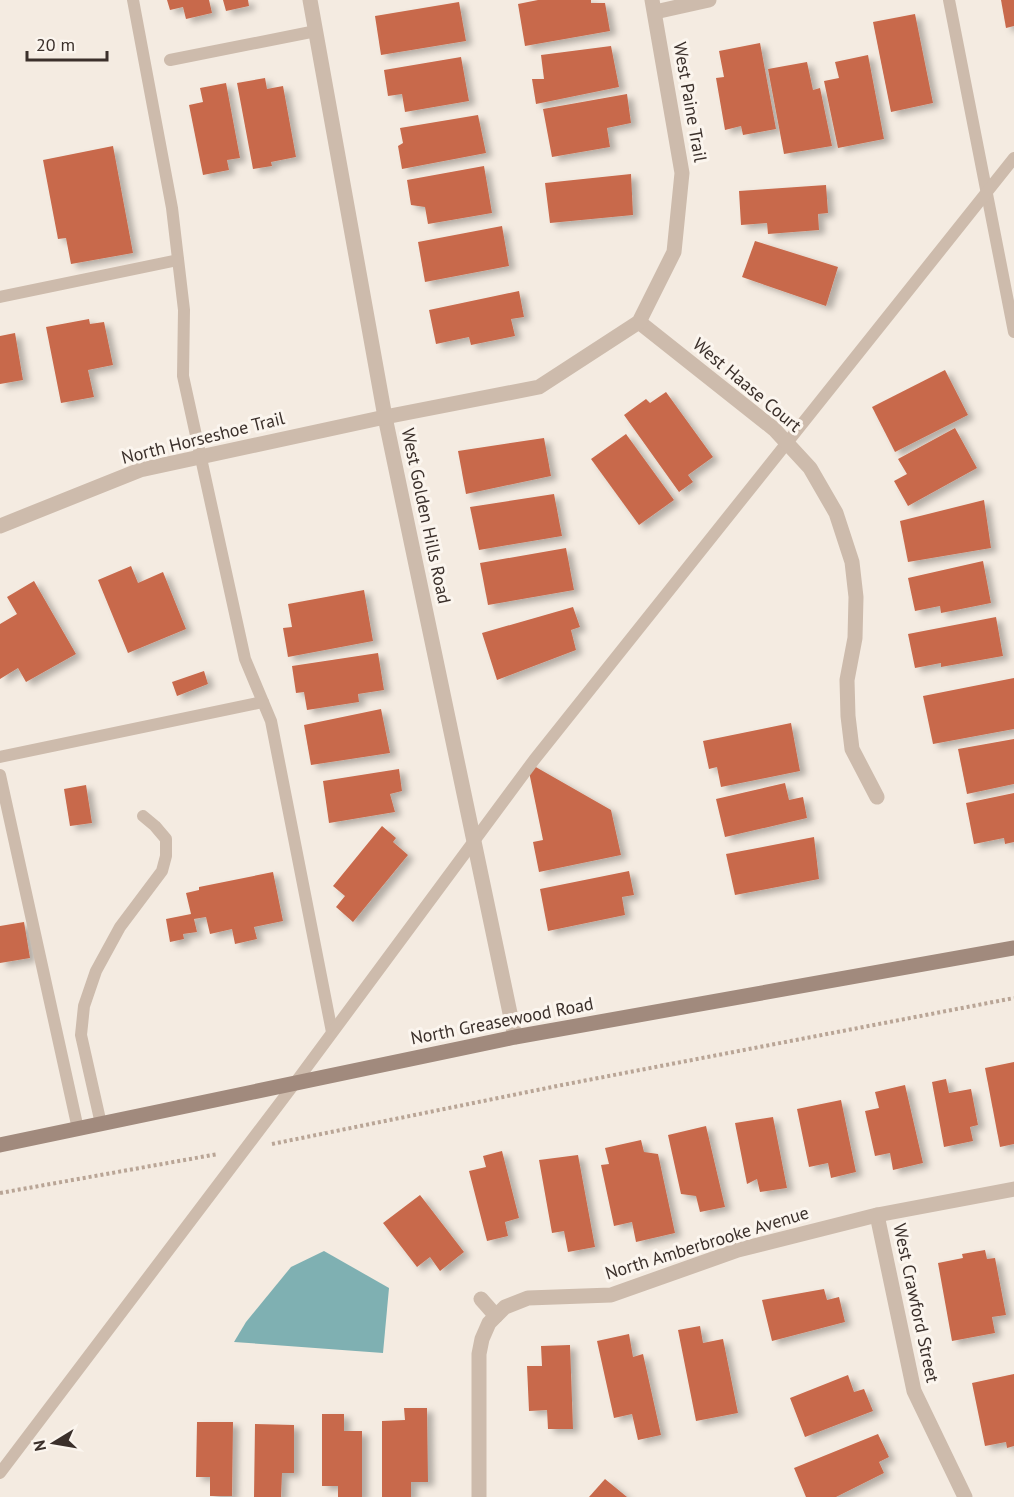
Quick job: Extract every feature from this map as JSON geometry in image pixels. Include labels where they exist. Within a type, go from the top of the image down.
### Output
[{"type":"street","name":"West Golden Hills Road","points":[[310,0],[386,417],[515,1037]]},
{"type":"street","points":[[654,6],[709,0]]},
{"type":"street","name":"West Paine Trail","points":[[386,417],[540,387],[639,321],[674,252],[682,173],[654,6]]},
{"type":"street","name":"West Haase Court","points":[[639,321],[774,429],[810,468],[836,513],[852,562],[856,597],[855,638],[848,680],[848,716],[852,749],[877,797]]},
{"type":"street","name":"North Horseshoe Trail","points":[[0,526],[140,470],[386,417]]},
{"type":"street","name":"North Greasewood Road","points":[[0,1145],[515,1037],[1014,948]]},
{"type":"street","name":"North Amberbrooke Avenue","points":[[492,1320],[505,1307],[528,1298],[611,1295],[738,1250],[877,1215],[1014,1189]]},
{"type":"street","name":"West Crawford Street","points":[[877,1215],[914,1391],[965,1497]]},
{"type":"street","points":[[479,1497],[479,1354],[482,1339],[492,1320],[481,1299]]},
{"type":"lane","points":[[133,0],[172,208],[184,310],[183,376],[245,658],[271,721],[332,1032]]},
{"type":"lane","points":[[949,0],[1014,332]]},
{"type":"lane","points":[[170,60],[316,31]]},
{"type":"lane","points":[[0,1473],[245,1149],[534,760],[1014,158]]},
{"type":"lane","points":[[0,297],[178,260]]},
{"type":"lane","points":[[0,757],[263,702]]},
{"type":"lane","points":[[0,775],[78,1129]]},
{"type":"lane","points":[[101,1124],[81,1035],[84,1006],[96,970],[120,927],[162,871],[166,855],[166,839],[143,816]]},
{"type":"path","points":[[0,1193],[245,1149],[1014,998]]},
{"type":"water","points":[[324,1251],[389,1288],[383,1353],[234,1342],[246,1322],[291,1267]]},
{"type":"building","points":[[167,0],[209,0],[212,13],[186,19],[183,7],[170,10]]},
{"type":"building","points":[[223,0],[248,0],[249,6],[226,11]]},
{"type":"building","points":[[538,0],[591,0],[591,3],[605,3],[610,31],[525,46],[518,4]]},
{"type":"building","points":[[1001,0],[1014,0],[1014,26],[1006,28]]},
{"type":"building","points":[[459,2],[466,41],[381,55],[375,16]]},
{"type":"building","points":[[915,14],[933,103],[891,112],[873,22]]},
{"type":"building","points":[[760,43],[776,129],[743,135],[741,126],[725,130],[716,78],[724,77],[719,51]]},
{"type":"building","points":[[611,46],[619,87],[536,104],[532,79],[544,79],[541,55]]},
{"type":"building","points":[[868,55],[884,139],[838,148],[824,81],[839,78],[835,62]]},
{"type":"building","points":[[461,57],[469,101],[405,112],[402,94],[388,96],[384,70]]},
{"type":"building","points":[[807,62],[813,90],[820,88],[832,146],[784,154],[768,69]]},
{"type":"building","points":[[265,78],[267,89],[283,86],[296,157],[271,162],[272,166],[253,169],[237,83]]},
{"type":"building","points":[[226,83],[240,158],[227,160],[229,170],[203,175],[189,105],[203,102],[200,88]]},
{"type":"building","points":[[627,94],[631,123],[607,128],[610,147],[552,157],[543,109]]},
{"type":"building","points":[[478,115],[486,153],[402,169],[398,146],[403,143],[400,128]]},
{"type":"building","points":[[113,146],[133,253],[71,264],[66,238],[58,239],[43,160]]},
{"type":"building","points":[[484,166],[492,213],[428,224],[425,207],[411,205],[407,180]]},
{"type":"building","points":[[631,174],[633,215],[550,223],[545,183]]},
{"type":"building","points":[[826,185],[828,213],[818,214],[819,230],[768,234],[767,223],[741,225],[739,191]]},
{"type":"building","points":[[502,226],[509,266],[425,282],[418,242]]},
{"type":"building","points":[[755,241],[838,267],[826,306],[742,277]]},
{"type":"building","points":[[519,291],[524,317],[511,319],[515,336],[471,345],[469,337],[436,344],[429,310]]},
{"type":"building","points":[[89,319],[90,324],[104,322],[113,365],[88,370],[94,397],[61,403],[46,327]]},
{"type":"building","points":[[15,333],[23,380],[0,384],[0,336]]},
{"type":"building","points":[[945,370],[968,415],[895,452],[872,407]]},
{"type":"building","points":[[666,392],[713,457],[688,475],[693,482],[679,492],[624,415],[646,399],[650,403]]},
{"type":"building","points":[[955,428],[977,468],[908,506],[894,481],[907,474],[898,459]]},
{"type":"building","points":[[626,434],[674,500],[639,525],[591,459]]},
{"type":"building","points":[[544,438],[551,476],[466,494],[458,451]]},
{"type":"building","points":[[554,494],[562,536],[479,550],[470,507]]},
{"type":"building","points":[[984,500],[991,548],[908,562],[900,521]]},
{"type":"building","points":[[566,548],[574,590],[488,605],[480,563]]},
{"type":"building","points":[[983,561],[991,603],[941,613],[940,606],[915,611],[908,578]]},
{"type":"building","points":[[131,566],[138,583],[163,572],[186,629],[128,653],[98,580]]},
{"type":"building","points":[[34,581],[76,654],[26,682],[18,668],[0,679],[0,624],[17,614],[7,597]]},
{"type":"building","points":[[364,590],[373,641],[288,657],[283,628],[292,627],[288,604]]},
{"type":"building","points":[[573,607],[580,627],[571,630],[576,650],[497,680],[482,633]]},
{"type":"building","points":[[996,617],[1003,656],[941,667],[941,663],[915,668],[908,634]]},
{"type":"building","points":[[378,653],[384,690],[358,694],[359,702],[307,710],[304,692],[296,693],[292,666]]},
{"type":"building","points":[[204,671],[208,684],[177,696],[172,682]]},
{"type":"building","points":[[1014,678],[1014,729],[933,744],[923,696]]},
{"type":"building","points":[[381,709],[390,753],[311,765],[304,725]]},
{"type":"building","points":[[791,723],[800,771],[721,787],[717,767],[709,769],[703,741]]},
{"type":"building","points":[[1014,739],[1014,784],[967,794],[958,749]]},
{"type":"building","points":[[527,762],[611,810],[621,855],[539,872],[533,842],[543,840]]},
{"type":"building","points":[[399,769],[402,791],[390,794],[395,812],[329,823],[323,781]]},
{"type":"building","points":[[785,783],[789,800],[803,797],[807,818],[725,837],[716,799]]},
{"type":"building","points":[[86,785],[92,823],[70,826],[64,789]]},
{"type":"building","points":[[1014,793],[1014,842],[1005,844],[1004,838],[974,844],[966,803]]},
{"type":"building","points":[[382,826],[396,838],[393,842],[408,855],[353,922],[336,907],[345,896],[333,886]]},
{"type":"building","points":[[814,837],[819,879],[735,895],[726,854]]},
{"type":"building","points":[[629,871],[634,895],[622,897],[625,915],[548,931],[540,889]]},
{"type":"building","points":[[273,872],[283,921],[254,927],[257,939],[235,944],[232,929],[210,934],[206,917],[194,919],[197,932],[183,934],[184,939],[170,942],[166,919],[191,914],[186,893],[199,890],[199,887]]},
{"type":"building","points":[[24,922],[30,958],[0,963],[0,926]]},
{"type":"building","points":[[1014,1062],[1014,1144],[1000,1147],[985,1068]]},
{"type":"building","points":[[946,1079],[949,1093],[971,1089],[978,1125],[970,1127],[973,1141],[944,1147],[932,1082]]},
{"type":"building","points":[[905,1085],[923,1163],[893,1170],[890,1153],[875,1156],[865,1111],[879,1108],[875,1092]]},
{"type":"building","points":[[841,1100],[856,1172],[831,1178],[828,1163],[809,1167],[797,1109]]},
{"type":"building","points":[[773,1117],[787,1188],[760,1192],[757,1179],[747,1184],[735,1123]]},
{"type":"building","points":[[706,1126],[725,1207],[700,1212],[696,1196],[681,1194],[668,1135]]},
{"type":"building","points":[[641,1140],[644,1152],[658,1154],[675,1233],[636,1242],[632,1222],[614,1226],[601,1165],[609,1164],[605,1148]]},
{"type":"building","points":[[502,1151],[519,1218],[505,1222],[508,1236],[487,1241],[469,1171],[486,1167],[483,1156]]},
{"type":"building","points":[[578,1155],[595,1247],[568,1252],[564,1231],[552,1233],[539,1160]]},
{"type":"building","points":[[420,1195],[464,1252],[440,1271],[430,1257],[417,1267],[383,1223]]},
{"type":"building","points":[[985,1250],[987,1259],[995,1258],[1006,1315],[992,1317],[995,1333],[952,1341],[938,1263],[963,1258],[962,1254]]},
{"type":"building","points":[[824,1289],[827,1300],[839,1297],[845,1322],[772,1341],[762,1300]]},
{"type":"building","points":[[700,1326],[703,1343],[723,1339],[738,1413],[696,1421],[678,1330]]},
{"type":"building","points":[[629,1334],[633,1357],[643,1354],[661,1435],[638,1440],[632,1414],[614,1418],[597,1341]]},
{"type":"building","points":[[570,1345],[573,1429],[548,1429],[547,1410],[529,1411],[527,1366],[542,1366],[541,1346]]},
{"type":"building","points":[[1014,1374],[1014,1446],[1007,1448],[1006,1442],[985,1446],[972,1383]]},
{"type":"building","points":[[848,1375],[854,1392],[864,1389],[873,1411],[805,1437],[790,1398]]},
{"type":"building","points":[[404,1408],[427,1408],[428,1482],[411,1482],[411,1497],[382,1497],[382,1421],[405,1420]]},
{"type":"building","points":[[322,1414],[344,1414],[344,1431],[362,1431],[362,1497],[338,1497],[338,1486],[322,1486]]},
{"type":"building","points":[[197,1422],[233,1422],[232,1496],[210,1496],[210,1477],[196,1477]]},
{"type":"building","points":[[255,1424],[294,1425],[294,1473],[282,1473],[281,1497],[254,1497]]},
{"type":"building","points":[[878,1434],[889,1457],[879,1462],[884,1473],[836,1497],[806,1497],[794,1468]]},
{"type":"building","points":[[605,1479],[627,1497],[589,1497]]}]
